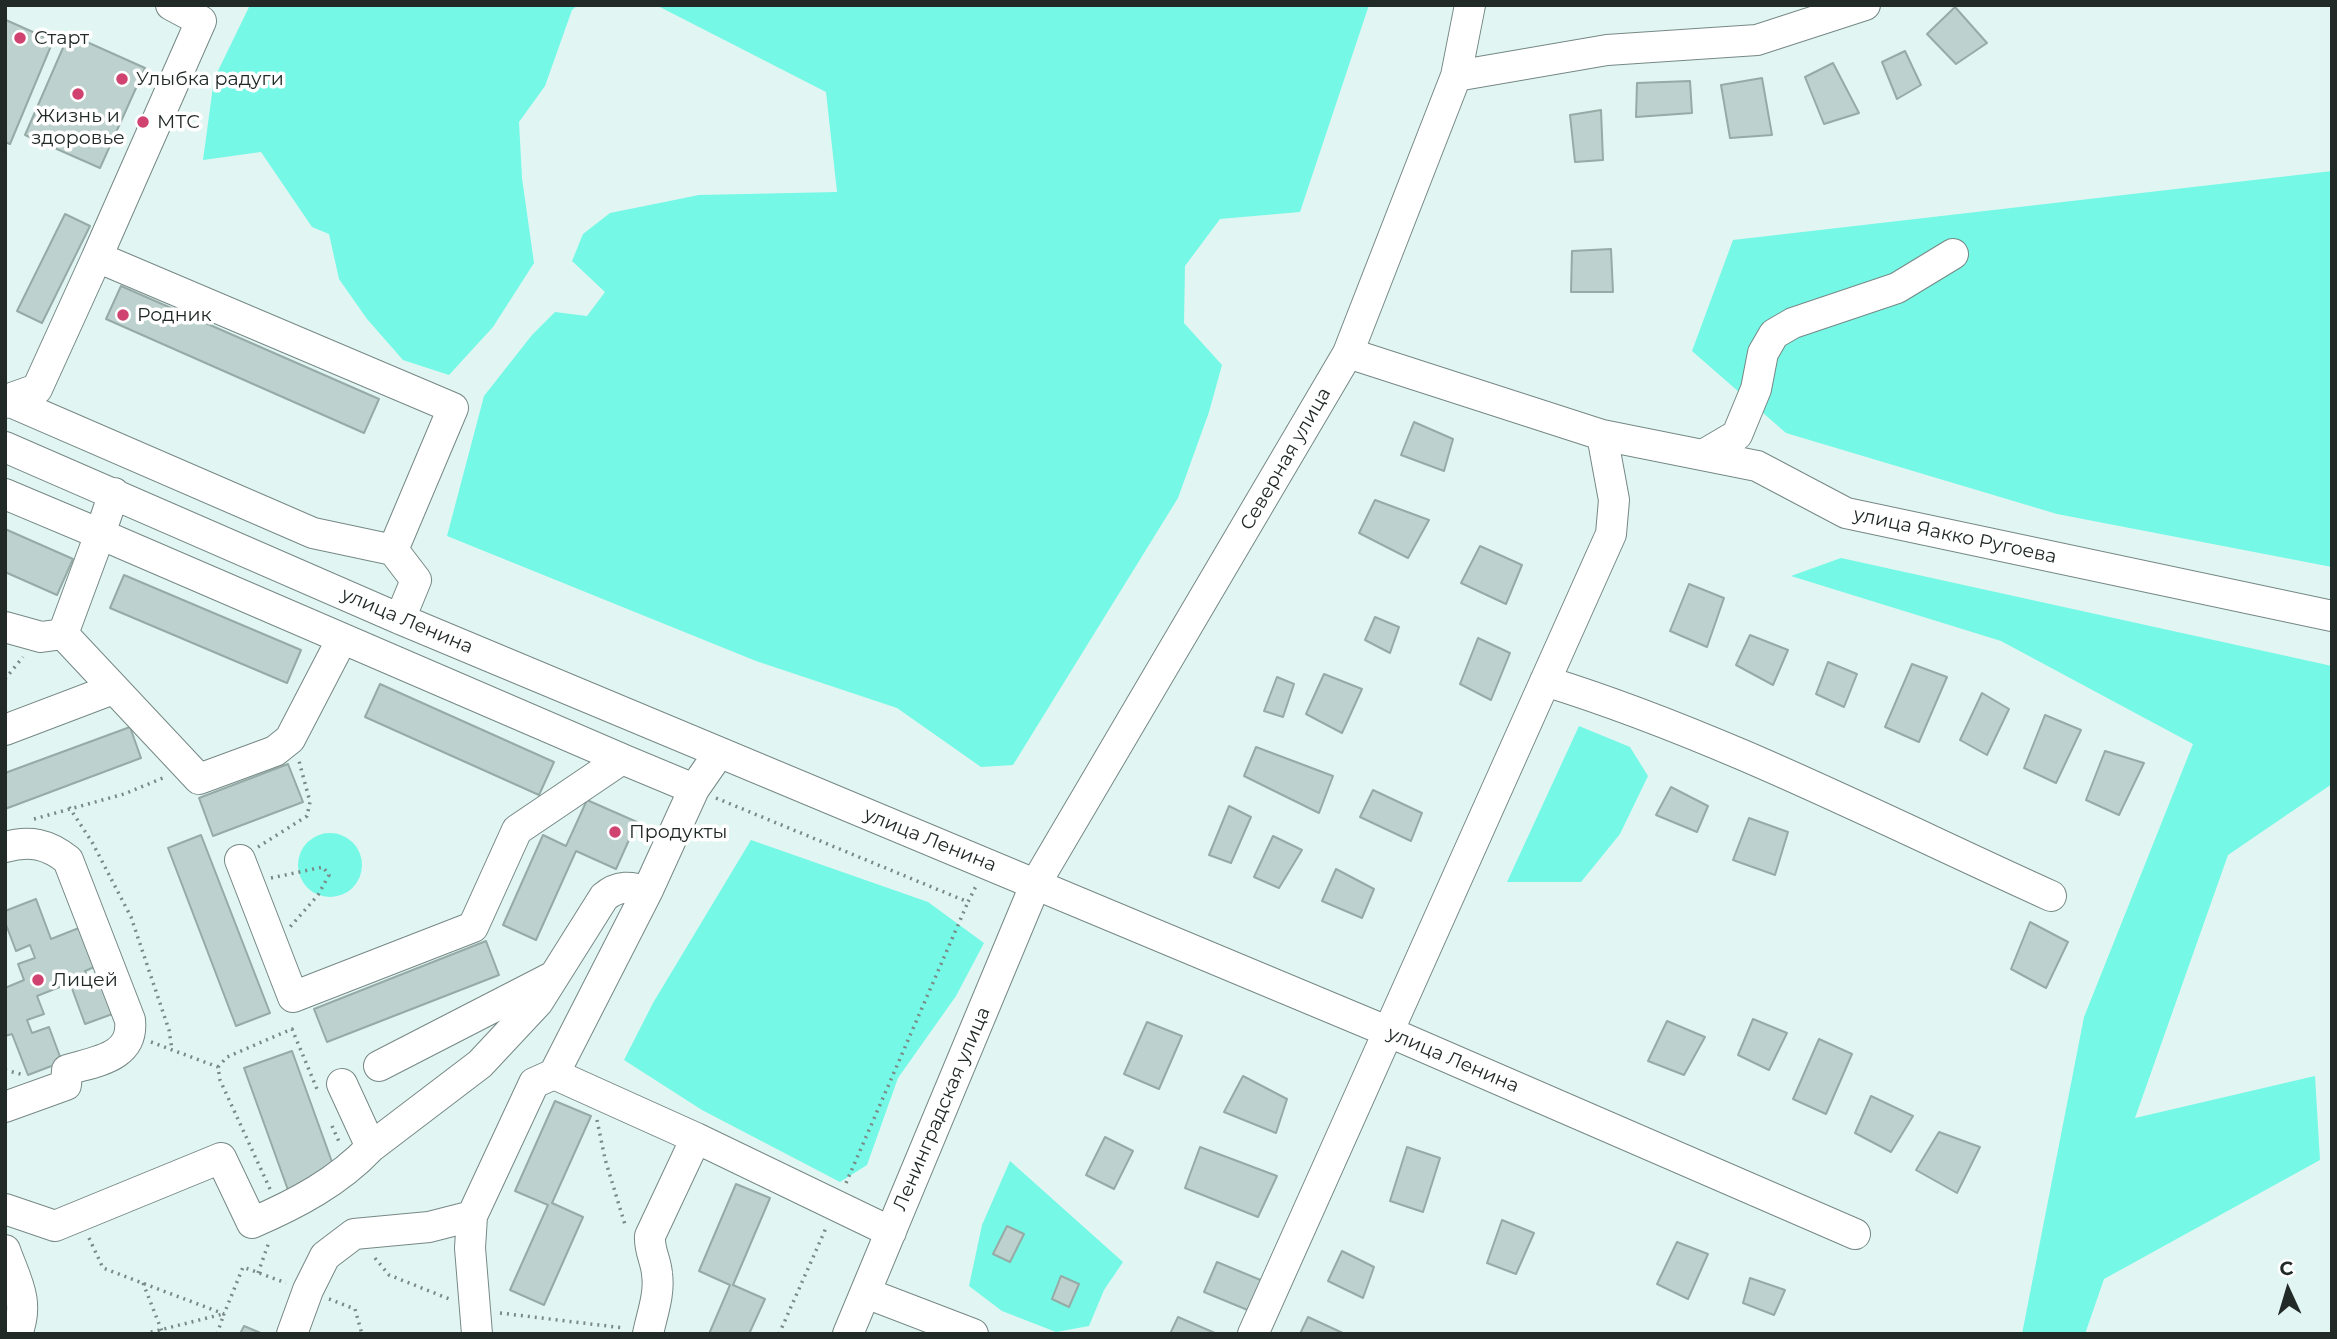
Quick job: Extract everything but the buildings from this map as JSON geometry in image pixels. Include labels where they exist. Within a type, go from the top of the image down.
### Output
[{"type":"street","points":[[6,402],[37,389],[201,21],[171,5]]},
{"type":"street","name":"Северная улица","points":[[1036,883],[1348,353],[1456,76],[1470,5]]},
{"type":"street","points":[[1456,76],[1607,50],[1757,40],[1865,5]]},
{"type":"street","points":[[1703,455],[1737,435],[1756,389],[1763,353],[1774,334],[1793,323],[1897,288],[1953,254]]},
{"type":"street","points":[[97,257],[453,408],[393,550]]},
{"type":"street","name":"улица Яакко Ругоева","points":[[1348,353],[1602,435],[1757,466],[1846,513],[2332,616]]},
{"type":"street","points":[[6,402],[313,533],[393,550],[416,580],[400,619]]},
{"type":"street","points":[[1253,1334],[1611,534],[1614,500],[1602,435]]},
{"type":"street","name":"улица Ленина","points":[[5,447],[400,619],[1389,1032],[1855,1234]]},
{"type":"street","points":[[63,634],[114,493]]},
{"type":"street","points":[[5,494],[694,789]]},
{"type":"street","points":[[294,572],[313,533]]},
{"type":"street","points":[[5,627],[41,637],[63,634]]},
{"type":"street","points":[[63,634],[199,779],[275,751],[290,738],[342,639]]},
{"type":"street","points":[[1545,681],[1602,699],[1745,758],[2051,896]]},
{"type":"street","points":[[5,730],[113,689]]},
{"type":"street","points":[[477,1334],[470,1248],[472,1216],[534,1083],[554,1074],[647,892],[694,789],[719,753]]},
{"type":"street","points":[[244,871],[293,997],[473,927],[517,830],[622,759]]},
{"type":"street","points":[[5,847],[24,842],[51,847],[68,860],[127,1012],[132,1035],[126,1046],[109,1057],[67,1070],[66,1085],[5,1107]]},
{"type":"street","name":"Ленинградская улица","points":[[848,1334],[1036,883]]},
{"type":"street","points":[[5,1209],[55,1226],[221,1158],[252,1223],[280,1211],[350,1169],[371,1147],[480,1064],[538,1002],[604,897],[614,889],[632,887],[647,892]]},
{"type":"street","points":[[379,1066],[555,975]]},
{"type":"street","points":[[554,1074],[696,1138],[891,1232]]},
{"type":"street","points":[[331,1089],[371,1147]]},
{"type":"street","points":[[648,1334],[658,1295],[657,1271],[649,1251],[650,1236],[696,1138]]},
{"type":"street","points":[[292,1334],[308,1290],[326,1256],[354,1234],[429,1227],[472,1216]]},
{"type":"street","points":[[5,1250],[23,1300],[24,1315],[17,1334]]},
{"type":"street","points":[[866,1293],[973,1334]]},
{"type":"path","points":[[244,871],[307,816],[310,802],[303,772],[290,738]]},
{"type":"path","points":[[26,821],[124,794],[188,767]]},
{"type":"path","points":[[694,789],[968,902]]},
{"type":"path","points":[[69,807],[92,842],[131,917],[169,1030],[172,1050]]},
{"type":"path","points":[[779,1334],[986,863]]},
{"type":"path","points":[[244,871],[323,867],[329,875],[318,895],[297,920],[271,942]]},
{"type":"path","points":[[218,1067],[227,1057],[292,1029],[331,1089]]},
{"type":"path","points":[[132,1035],[218,1067]]},
{"type":"path","points":[[218,1067],[220,1080],[280,1211]]},
{"type":"path","points":[[582,1087],[597,1117],[605,1158],[621,1204],[629,1241]]},
{"type":"path","points":[[329,1119],[350,1169]]},
{"type":"path","points":[[80,1216],[103,1268],[224,1314]]},
{"type":"path","points":[[217,1334],[243,1267],[355,1309],[362,1334]]},
{"type":"path","points":[[143,1283],[162,1332]]},
{"type":"path","points":[[144,1334],[162,1332],[224,1314]]},
{"type":"green space","points":[[250,5],[578,5],[572,10],[545,86],[519,122],[522,178],[534,263],[493,327],[449,375],[403,360],[367,319],[339,279],[329,234],[312,227],[261,152],[203,160],[214,79]]},
{"type":"green space","points":[[656,5],[1369,5],[1300,212],[1220,219],[1185,266],[1184,323],[1222,365],[1209,412],[1178,498],[1013,765],[981,767],[897,708],[756,661],[447,536],[484,396],[532,335],[555,312],[587,316],[605,292],[572,261],[583,234],[610,213],[699,195],[837,192],[826,92]]},
{"type":"green space","points":[[2332,171],[2332,567],[2057,514],[1786,433],[1692,351],[1733,240]]},
{"type":"green space","points":[[1841,558],[2332,666],[2332,784],[2228,855],[2135,1118],[2315,1076],[2320,1160],[2104,1279],[2085,1334],[2022,1334],[2084,1017],[2193,744],[2001,641],[1791,576]]},
{"type":"green space","points":[[1579,726],[1630,747],[1648,776],[1620,834],[1581,882],[1507,882]]},
{"type":"green space","points":[[324,833],[336,833],[353,842],[360,853],[360,877],[353,888],[336,897],[324,897],[312,892],[303,883],[298,871],[298,859],[303,847],[312,838]]},
{"type":"green space","points":[[751,840],[928,902],[984,943],[956,996],[898,1078],[867,1165],[840,1182],[702,1110],[624,1060],[653,1003]]},
{"type":"green space","points":[[1010,1161],[1123,1262],[1104,1290],[1089,1326],[1056,1332],[1002,1311],[969,1286],[982,1225]]},
{"type":"place","name":"Старт","points":[[20,38]]},
{"type":"place","name":"Улыбка радуги","points":[[122,79]]},
{"type":"place","name":"Жизнь и здоровье","points":[[78,94]]},
{"type":"place","name":"МТС","points":[[143,122]]},
{"type":"place","name":"Родник","points":[[123,315]]},
{"type":"place","name":"Продукты","points":[[615,832]]},
{"type":"place","name":"Лицей","points":[[38,980]]}]
